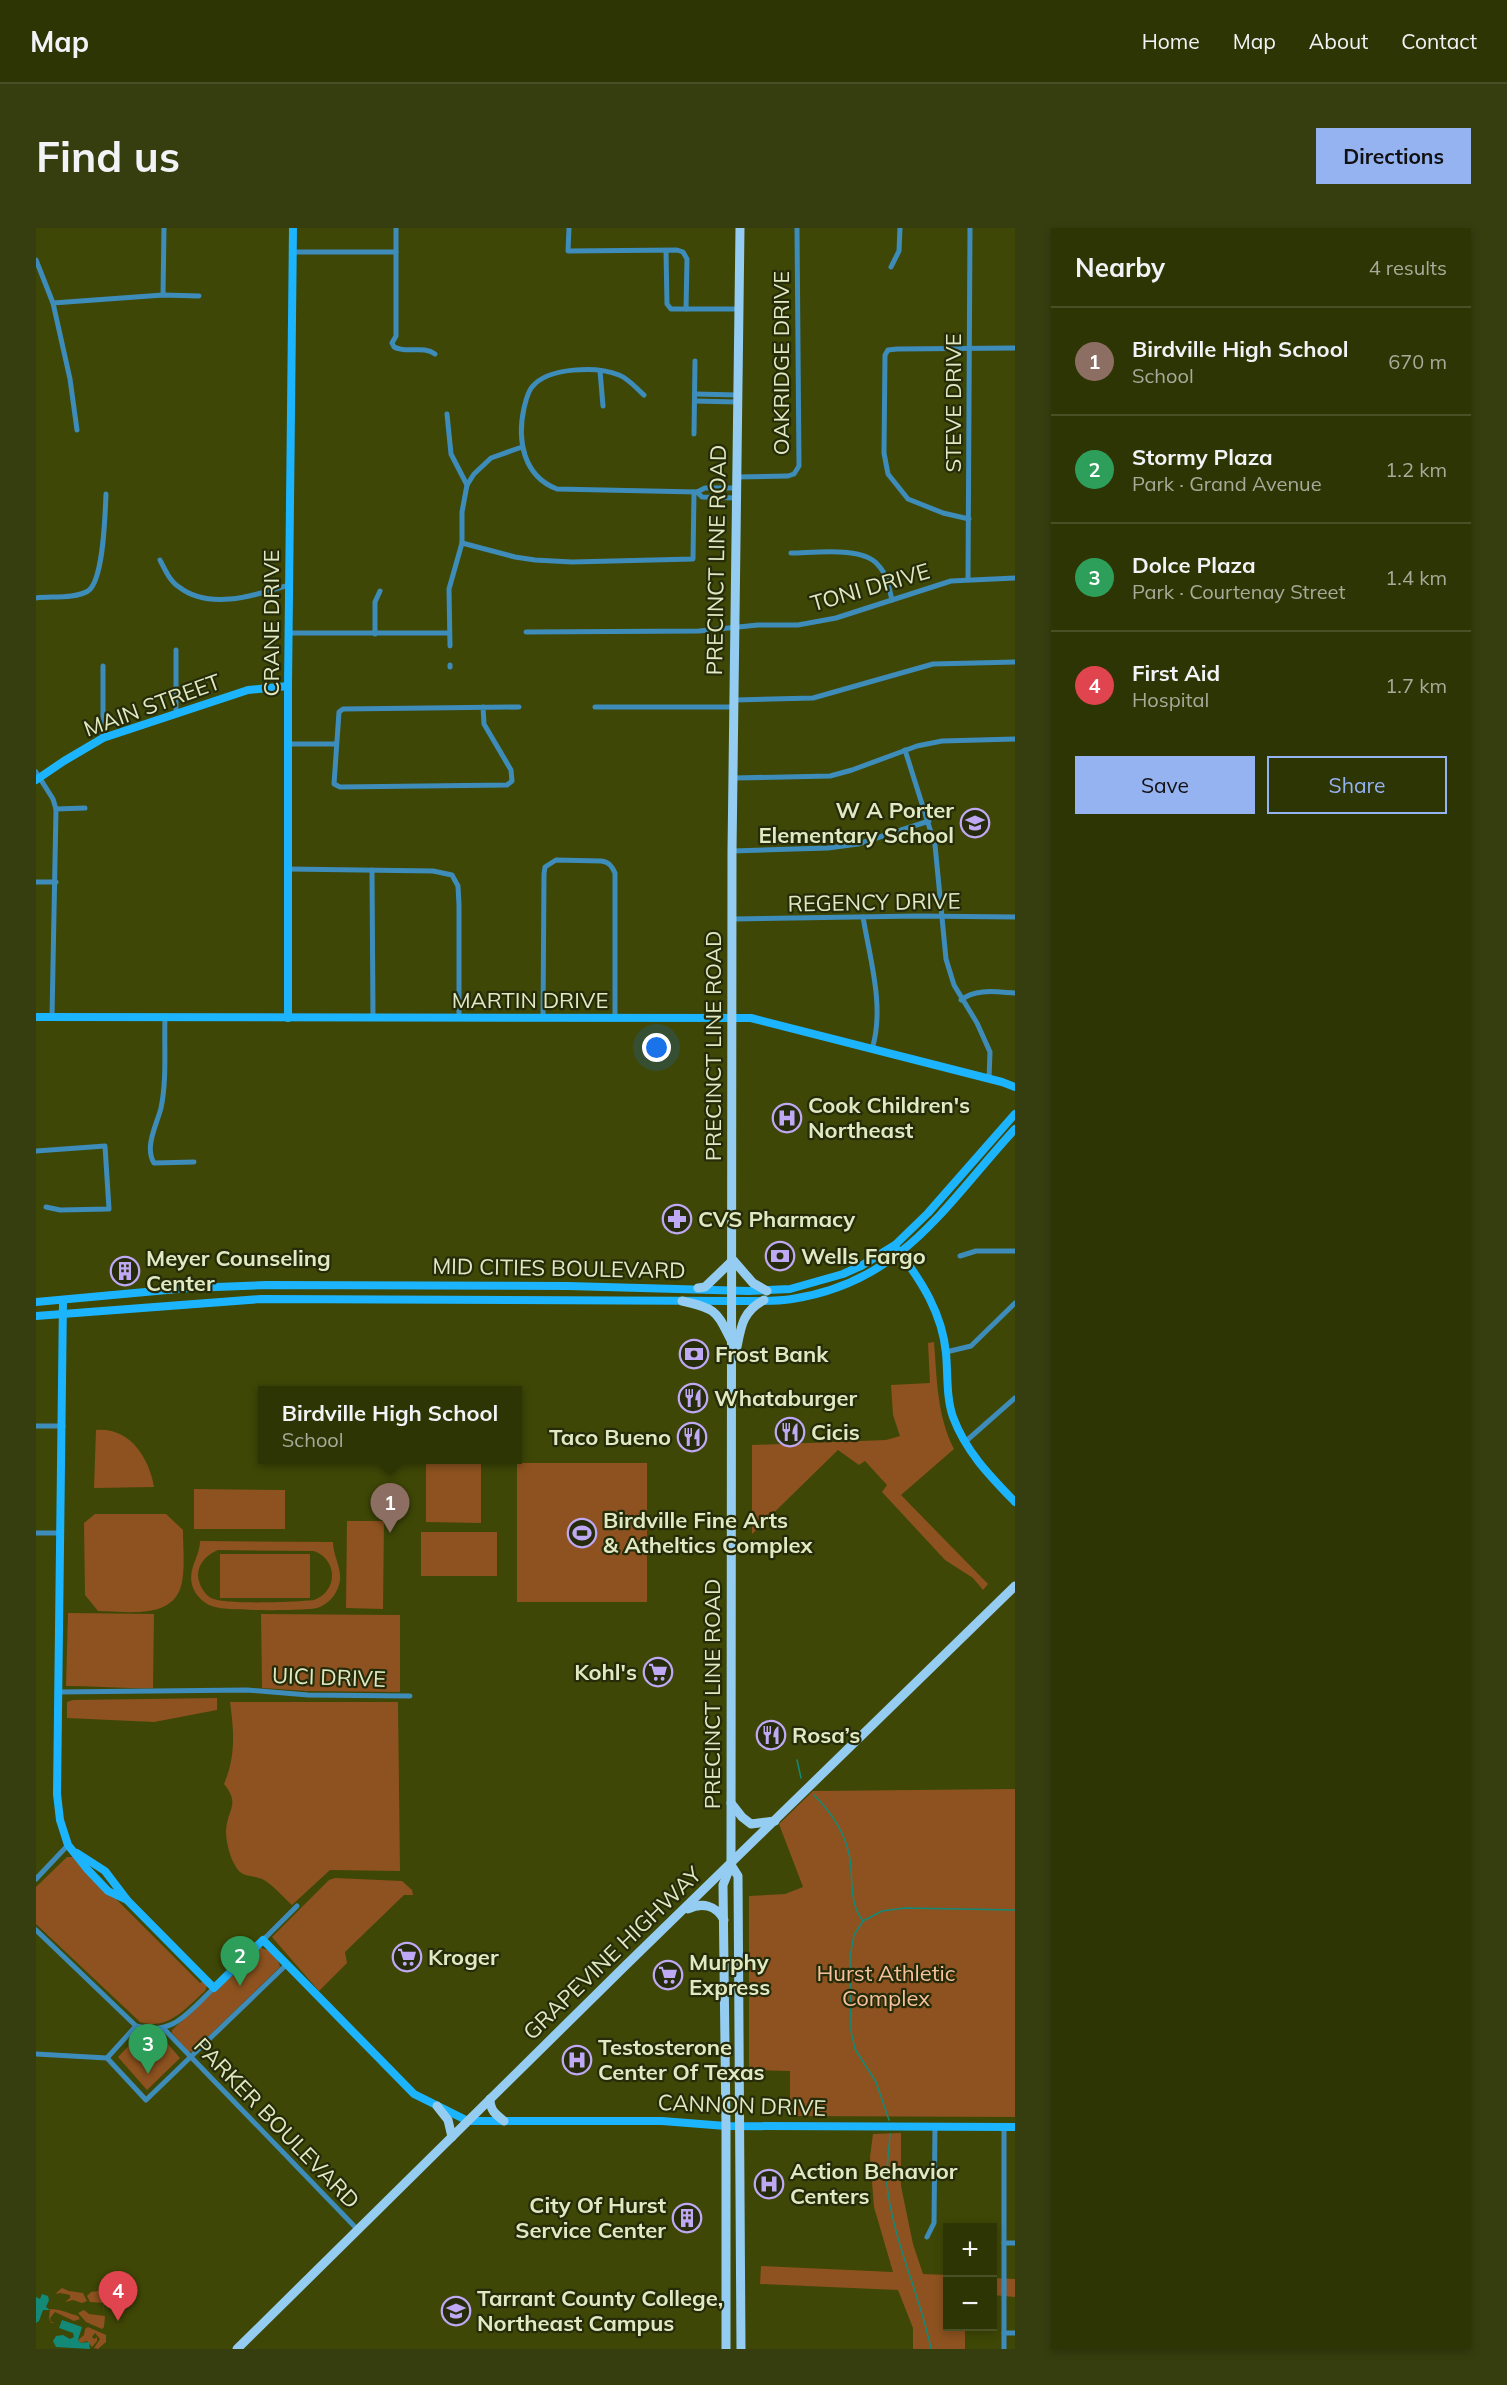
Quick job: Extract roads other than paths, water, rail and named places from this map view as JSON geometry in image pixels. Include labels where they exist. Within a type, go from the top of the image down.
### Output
[{"type":"main road","name":"PRECINCT LINE ROAD","points":[[726,2349],[723,1885],[731,1865],[732,851],[740,228]]},
{"type":"main road","points":[[698,1288],[705,1287],[733,1260],[765,1295],[742,1319],[733,1357]]},
{"type":"main road","points":[[682,1301],[702,1305],[718,1315],[733,1345]]},
{"type":"main road","name":"GRAPEVINE HIGHWAY","points":[[237,2349],[1015,1586]]},
{"type":"main road","points":[[731,1803],[751,1824],[775,1821]]},
{"type":"main road","name":"PRECINCT LINE ROAD","points":[[731,1865],[738,1876],[741,2349]]},
{"type":"main road","points":[[681,1913],[701,1904],[714,1908],[724,1920]]},
{"type":"main road","points":[[724,1972],[731,2004],[738,2011]]},
{"type":"main road","points":[[725,2011],[731,2014],[734,2033],[738,2037]]},
{"type":"main road","points":[[490,2099],[490,2107],[494,2114],[504,2121]]},
{"type":"main road","points":[[437,2106],[447,2117],[452,2137]]},
{"type":"main road","points":[[725,2274],[740,2274]]},
{"type":"street","points":[[164,228],[164,295]]},
{"type":"street","name":"CRANE DRIVE","points":[[288,1018],[288,686],[293,228]]},
{"type":"street","points":[[396,228],[396,336],[392,343],[398,349],[429,350],[435,354]]},
{"type":"street","points":[[569,228],[568,251],[666,250],[680,251],[686,255],[686,309]]},
{"type":"street","name":"OAKRIDGE DRIVE","points":[[736,477],[788,476],[794,474],[799,466],[797,228]]},
{"type":"street","points":[[891,267],[899,251],[900,228]]},
{"type":"street","name":"STEVE DRIVE","points":[[968,579],[970,228]]},
{"type":"street","points":[[666,250],[667,304],[671,309],[739,309]]},
{"type":"street","points":[[292,252],[396,252]]},
{"type":"street","points":[[36,260],[53,303],[70,379],[77,430]]},
{"type":"street","points":[[53,303],[164,295],[199,296]]},
{"type":"street","points":[[969,519],[924,507],[903,495],[888,474],[884,442],[886,351],[970,347],[1015,348]]},
{"type":"street","points":[[694,434],[695,361]]},
{"type":"street","points":[[600,371],[603,406]]},
{"type":"street","points":[[644,395],[623,377],[600,371],[558,372],[545,376],[533,386],[526,399],[522,417],[522,447],[526,460],[535,475],[557,489],[696,492],[705,488],[736,493]]},
{"type":"street","points":[[695,394],[737,398]]},
{"type":"street","points":[[695,401],[737,398]]},
{"type":"street","points":[[447,414],[451,454],[467,485]]},
{"type":"street","points":[[450,646],[449,589],[462,543],[462,512],[467,485],[474,474],[491,458],[522,447]]},
{"type":"street","points":[[696,492],[702,497],[736,493]]},
{"type":"street","points":[[462,543],[515,558],[572,562],[693,559],[696,492]]},
{"type":"street","points":[[36,598],[85,592],[93,586],[101,551],[106,494]]},
{"type":"street","points":[[790,553],[851,553],[867,556],[880,566],[892,600]]},
{"type":"street","points":[[160,560],[170,578],[179,587],[195,596],[215,599],[238,598],[289,585]]},
{"type":"street","name":"TONI DRIVE","points":[[526,632],[699,631],[814,623],[951,581],[1015,578]]},
{"type":"street","points":[[375,634],[375,602],[380,591]]},
{"type":"street","points":[[289,633],[449,633]]},
{"type":"street","points":[[176,650],[176,713]]},
{"type":"street","points":[[595,706],[734,704],[813,698],[933,664],[1015,662]]},
{"type":"street","points":[[103,666],[103,738]]},
{"type":"street","name":"MAIN STREET","points":[[37,776],[103,738],[248,690],[288,686]]},
{"type":"street","points":[[483,707],[488,731],[512,772],[511,783],[502,786],[340,787],[334,784],[340,710],[347,707],[483,707],[519,707]]},
{"type":"street","points":[[734,778],[830,776],[859,768],[905,750],[942,741],[1015,739]]},
{"type":"street","points":[[288,744],[336,744]]},
{"type":"street","points":[[905,750],[929,821],[937,855],[946,958],[961,1000],[977,1023],[990,1052],[989,1079]]},
{"type":"street","points":[[37,776],[53,798],[56,809],[52,1017]]},
{"type":"street","points":[[56,809],[85,808]]},
{"type":"street","points":[[732,851],[828,848],[858,844],[929,821]]},
{"type":"street","points":[[543,1018],[545,867],[556,860],[601,861],[608,862],[613,867],[615,873],[615,1017]]},
{"type":"street","points":[[288,869],[446,872],[452,875],[456,881],[459,905],[459,1018]]},
{"type":"street","points":[[372,870],[374,1018]]},
{"type":"street","points":[[36,882],[56,882]]},
{"type":"street","points":[[863,917],[877,1008],[877,1033],[872,1049]]},
{"type":"street","name":"REGENCY DRIVE","points":[[733,919],[1015,917]]},
{"type":"street","points":[[961,1000],[970,993],[1015,993]]},
{"type":"street","name":"MARTIN DRIVE","points":[[36,1017],[757,1019],[1015,1087]]},
{"type":"street","points":[[165,1018],[161,1107],[152,1134],[150,1158],[154,1162],[195,1162]]},
{"type":"street","name":"MID CITIES BOULEVARD","points":[[36,1316],[247,1300],[733,1301],[765,1295],[824,1281],[861,1266],[895,1245],[928,1214],[1015,1114]]},
{"type":"street","name":"MID CITIES BOULEVARD","points":[[36,1302],[189,1288],[386,1285],[698,1288],[802,1297],[836,1288],[864,1277],[901,1253],[935,1222],[1014,1129]]},
{"type":"street","points":[[36,1151],[105,1146],[109,1209],[60,1210],[45,1207]]},
{"type":"street","points":[[895,1245],[936,1310],[946,1352],[949,1403],[965,1442],[976,1460],[1015,1502]]},
{"type":"street","points":[[960,1256],[976,1251],[1015,1251]]},
{"type":"street","points":[[802,1297],[813,1285],[824,1281]]},
{"type":"street","points":[[386,1285],[397,1300]]},
{"type":"street","points":[[245,1286],[247,1300]]},
{"type":"street","points":[[562,1300],[568,1286]]},
{"type":"street","points":[[568,1286],[571,1300]]},
{"type":"street","points":[[63,1300],[57,1794],[60,1820],[68,1845],[108,1891],[127,1900],[214,1988]]},
{"type":"street","points":[[946,1352],[971,1346],[1015,1303]]},
{"type":"street","points":[[965,1442],[1015,1398]]},
{"type":"street","points":[[36,1426],[63,1426]]},
{"type":"street","points":[[36,1533],[61,1533]]},
{"type":"street","name":"UICI DRIVE","points":[[59,1692],[248,1690],[308,1695],[410,1696]]},
{"type":"street","points":[[36,1879],[68,1845]]},
{"type":"street","points":[[164,2029],[182,2018],[297,1906]]},
{"type":"street","points":[[36,1930],[136,2026],[107,2058]]},
{"type":"street","points":[[263,1940],[414,2094],[468,2121]]},
{"type":"street","points":[[36,2054],[107,2058],[146,2100],[285,1965]]},
{"type":"street","name":"PARKER BOULEVARD","points":[[136,2026],[148,2030],[164,2029],[358,2230]]},
{"type":"street","name":"CANNON DRIVE","points":[[468,2121],[662,2121],[726,2126],[1015,2127]]},
{"type":"street","points":[[927,2237],[934,2223],[935,2126]]},
{"type":"street","points":[[1004,2127],[1004,2349]]},
{"type":"street","points":[[1004,2243],[1015,2243]]},
{"type":"street","points":[[1004,2333],[1015,2333]]},
{"type":"water","points":[[42,2294],[48,2296],[46,2307],[50,2310],[43,2310],[36,2323],[36,2297],[40,2299]]},
{"type":"water","points":[[62,2320],[82,2327],[78,2340],[81,2343],[89,2342],[90,2349],[56,2347],[53,2341],[56,2336],[63,2335],[70,2339],[74,2337],[73,2333],[59,2328]]},
{"type":"waterway","points":[[797,1760],[801,1778]]},
{"type":"waterway","points":[[814,1795],[827,1809],[842,1832],[850,1859],[855,1907],[863,1921]]},
{"type":"waterway","points":[[889,2120],[876,2082],[855,2049],[851,2031],[850,1957],[854,1935],[863,1921],[882,1911],[905,1908],[1015,1910]]},
{"type":"waterway","points":[[890,2134],[887,2166],[890,2206],[931,2349]]},
{"type":"place","name":"W A Porter Elementary School","points":[[975,823]]},
{"type":"place","name":"Cook Children's Northeast","points":[[787,1118]]},
{"type":"place","name":"CVS Pharmacy","points":[[677,1219]]},
{"type":"place","name":"Wells Fargo","points":[[780,1256]]},
{"type":"place","name":"Meyer Counseling Center","points":[[125,1271]]},
{"type":"place","name":"Frost Bank","points":[[694,1354]]},
{"type":"place","name":"Whataburger","points":[[693,1398]]},
{"type":"place","name":"Cicis","points":[[790,1432]]},
{"type":"place","name":"Taco Bueno","points":[[692,1437]]},
{"type":"place","name":"Birdville High School","points":[[390,1533]]},
{"type":"place","name":"Birdville Fine Arts & Atheltics Complex","points":[[582,1533]]},
{"type":"place","name":"Kohl's","points":[[658,1672]]},
{"type":"place","name":"Rosa’s","points":[[771,1735]]},
{"type":"place","name":"Kroger","points":[[407,1957]]},
{"type":"place","name":"Murphy Express","points":[[668,1975]]},
{"type":"place","name":"Stormy Plaza","points":[[240,1986]]},
{"type":"place","name":"Testosterone Center Of Texas","points":[[577,2060]]},
{"type":"place","name":"Dolce Plaza","points":[[148,2074]]},
{"type":"place","name":"Action Behavior Centers","points":[[769,2184]]},
{"type":"place","name":"City Of Hurst Service Center","points":[[687,2218]]},
{"type":"place","name":"Tarrant County College, Northeast Campus","points":[[456,2311]]},
{"type":"place","name":"First Aid","points":[[118,2321]]},
{"type":"park label","name":"Hurst Athletic Complex","points":[[886,1986]]}]
